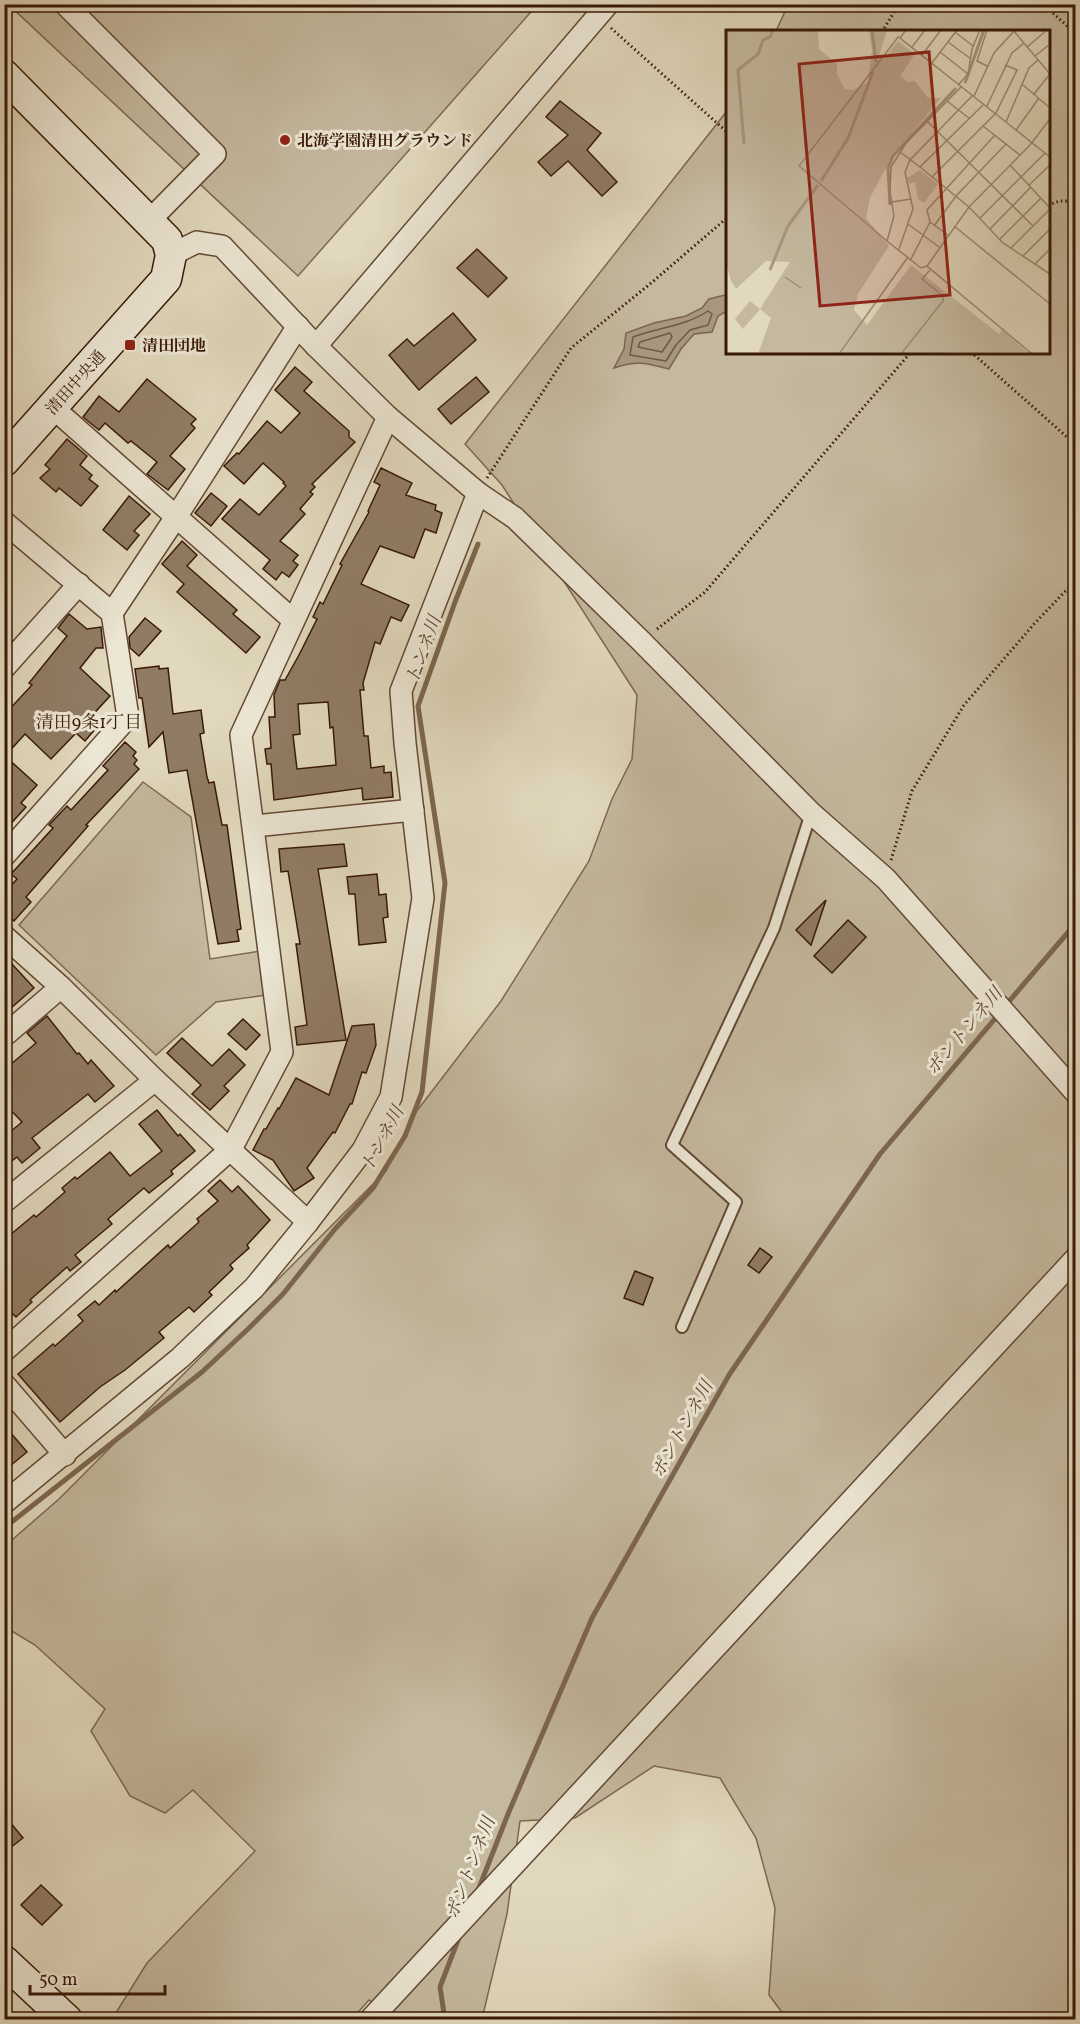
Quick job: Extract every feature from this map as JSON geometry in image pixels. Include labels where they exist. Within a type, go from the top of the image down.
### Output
[{"type":"street","points":[[65,4],[215,154],[162,239]]},
{"type":"street","points":[[316,346],[603,10]]},
{"type":"street","points":[[4,75],[162,239],[222,246],[316,346],[388,417],[478,493],[515,518],[641,641],[811,813],[886,879],[1076,1093]]},
{"type":"street","name":"清田中央通","points":[[4,461],[166,279],[162,239]]},
{"type":"street","points":[[112,613],[298,326]]},
{"type":"street","points":[[52,407],[293,620]]},
{"type":"street","points":[[4,1351],[231,1149],[282,1052],[241,735],[388,417]]},
{"type":"street","points":[[4,1503],[180,1358],[254,1288],[363,1150],[391,1097],[423,898],[401,691],[478,493]]},
{"type":"street","points":[[4,522],[112,613],[128,717],[4,856]]},
{"type":"street","points":[[4,668],[79,584]]},
{"type":"street","points":[[254,826],[413,810]]},
{"type":"street","points":[[4,936],[61,987],[155,1080],[308,1222]]},
{"type":"street","points":[[4,1035],[61,987]]},
{"type":"street","points":[[4,1202],[155,1080]]},
{"type":"street","points":[[370,2019],[1076,1258]]},
{"type":"street","points":[[4,1384],[65,1455]]},
{"type":"street","points":[[4,1961],[56,2016]]},
{"type":"lane","points":[[682,1327],[736,1202],[672,1145],[774,928],[811,813]]},
{"type":"path","points":[[883,30],[899,4]]},
{"type":"path","points":[[1043,4],[1076,34]]},
{"type":"path","points":[[603,10],[726,131]]},
{"type":"path","points":[[1050,204],[1060,201],[1076,201]]},
{"type":"path","points":[[478,493],[571,348],[726,219]]},
{"type":"path","points":[[641,641],[705,592],[909,354]]},
{"type":"path","points":[[973,354],[1076,445]]},
{"type":"path","points":[[886,879],[912,791],[964,705],[1076,580]]},
{"type":"shaded area","name":"北海学園清田グラウンド","points":[[9,5],[537,5],[298,276]]},
{"type":"shaded area","points":[[788,5],[1075,5],[1075,2019],[787,2019],[769,1995],[775,1908],[756,1838],[720,1778],[654,1766],[575,1818],[520,1821],[507,1914],[482,2019],[397,2019],[369,2000],[352,2019],[112,2019],[147,1963],[255,1851],[193,1790],[165,1813],[130,1796],[91,1731],[105,1709],[35,1645],[5,1627],[5,1546],[59,1499],[386,1171],[413,1116],[501,1001],[589,861],[612,799],[632,759],[637,695],[502,485],[465,444],[726,112],[726,354],[1050,354],[1050,30],[776,30]]},
{"type":"shaded area","points":[[143,782],[191,817],[210,959],[260,951],[266,995],[216,1002],[156,1055],[19,925]]},
{"type":"water","points":[[726,296],[726,312],[718,316],[712,332],[694,334],[681,349],[669,369],[642,363],[614,368],[624,349],[626,333],[654,323],[686,316],[702,308],[709,299]]},
{"type":"building","points":[[560,101],[601,133],[587,150],[617,182],[602,196],[568,161],[551,176],[538,162],[568,135],[546,117]]},
{"type":"building","points":[[477,249],[507,278],[488,297],[457,268]]},
{"type":"building","points":[[453,313],[476,340],[419,390],[389,355],[407,339],[414,346]]},
{"type":"building","points":[[295,367],[312,382],[304,391],[349,431],[349,437],[355,442],[312,484],[315,487],[310,492],[313,494],[300,509],[305,514],[280,541],[298,555],[293,561],[298,565],[289,577],[282,572],[276,580],[263,569],[270,560],[222,519],[240,499],[259,515],[286,486],[263,463],[244,484],[224,466],[237,453],[239,454],[267,421],[281,433],[300,413],[275,390]]},
{"type":"building","points":[[476,377],[489,392],[451,424],[438,409]]},
{"type":"building","points":[[147,379],[196,419],[191,424],[195,428],[170,456],[185,469],[168,490],[147,474],[157,462],[131,441],[128,443],[105,423],[99,430],[83,417],[99,396],[119,412]]},
{"type":"building","points":[[67,439],[87,456],[80,465],[92,475],[89,479],[98,486],[81,506],[59,488],[56,492],[40,478],[50,469],[45,465]]},
{"type":"building","points":[[381,468],[412,483],[406,495],[436,505],[435,510],[442,513],[436,533],[425,529],[414,558],[380,546],[361,584],[409,605],[401,621],[391,617],[380,644],[375,642],[363,683],[364,690],[360,690],[364,736],[368,736],[371,768],[384,766],[384,773],[391,772],[393,797],[363,800],[362,788],[274,800],[271,764],[267,764],[265,749],[271,748],[269,717],[275,717],[274,695],[280,680],[285,680],[299,655],[317,619],[313,617],[320,602],[323,604],[342,565],[340,564],[369,512],[380,485],[374,482]],"holes":[[[328,702],[330,728],[333,727],[336,765],[297,769],[293,735],[300,734],[298,704]]]},
{"type":"building","points":[[211,493],[227,506],[211,526],[195,513]]},
{"type":"building","points":[[129,496],[150,514],[134,531],[139,535],[127,550],[103,530]]},
{"type":"building","points":[[182,541],[197,555],[187,566],[237,610],[233,614],[260,637],[246,653],[177,592],[184,584],[162,564]]},
{"type":"building","points":[[69,614],[87,629],[101,627],[103,648],[96,648],[80,668],[110,696],[87,721],[96,728],[85,741],[76,733],[51,759],[25,734],[5,756],[37,785],[21,803],[26,807],[4,831],[4,715],[32,685],[29,683],[67,636],[58,628]]},
{"type":"building","points":[[145,618],[161,631],[139,656],[130,648],[129,637]]},
{"type":"building","points":[[159,666],[159,669],[168,668],[173,714],[201,710],[204,733],[200,734],[207,777],[209,783],[214,782],[222,825],[227,825],[241,929],[237,930],[239,941],[218,944],[187,770],[169,773],[163,732],[149,747],[135,669]]},
{"type":"building","points":[[125,742],[136,752],[133,756],[137,760],[134,764],[139,769],[86,825],[88,826],[26,897],[31,902],[14,921],[4,912],[4,893],[17,879],[11,874],[53,828],[49,825],[67,806],[71,810],[108,770],[103,766]]},
{"type":"building","points":[[344,844],[347,866],[318,869],[346,1040],[297,1045],[295,1027],[307,1025],[296,944],[300,944],[288,871],[281,872],[279,849]]},
{"type":"building","points":[[377,874],[379,895],[386,894],[388,917],[383,918],[386,942],[359,945],[355,894],[349,894],[347,877]]},
{"type":"building","points":[[826,900],[811,945],[796,930]]},
{"type":"building","points":[[848,920],[866,937],[832,973],[814,956]]},
{"type":"building","points":[[12,964],[34,988],[4,1014],[4,970]]},
{"type":"building","points":[[47,1016],[77,1054],[79,1053],[88,1064],[91,1060],[114,1086],[95,1102],[88,1094],[32,1138],[40,1148],[22,1163],[17,1157],[4,1167],[4,1137],[22,1122],[4,1103],[4,1070],[36,1043],[27,1033]]},
{"type":"building","points":[[243,1019],[260,1035],[246,1050],[228,1034]]},
{"type":"building","points":[[374,1024],[376,1045],[366,1073],[362,1072],[352,1104],[335,1133],[333,1132],[307,1168],[314,1178],[294,1191],[273,1160],[253,1150],[296,1078],[329,1095],[352,1026]]},
{"type":"building","points":[[182,1038],[212,1066],[229,1049],[245,1065],[224,1086],[229,1091],[210,1110],[192,1094],[201,1085],[167,1053]]},
{"type":"building","points":[[157,1110],[178,1136],[180,1134],[195,1151],[171,1171],[173,1174],[149,1193],[144,1188],[108,1219],[112,1224],[75,1255],[81,1262],[70,1271],[67,1267],[30,1300],[32,1302],[16,1317],[13,1314],[4,1321],[4,1240],[65,1192],[62,1188],[75,1177],[77,1179],[110,1152],[130,1176],[162,1151],[139,1124]]},
{"type":"building","points":[[220,1180],[232,1192],[238,1186],[270,1220],[247,1245],[249,1248],[230,1265],[233,1269],[209,1292],[212,1295],[194,1312],[189,1307],[159,1332],[164,1338],[100,1387],[60,1422],[18,1374],[83,1321],[78,1315],[95,1301],[99,1305],[115,1290],[116,1292],[168,1245],[170,1248],[199,1222],[197,1219],[218,1201],[208,1191]]},
{"type":"building","points":[[760,1248],[772,1257],[759,1273],[748,1265]]},
{"type":"building","points":[[635,1271],[653,1278],[643,1305],[624,1298]]},
{"type":"building","points":[[4,1425],[27,1452],[4,1471]]},
{"type":"building","points":[[4,1815],[23,1838],[10,1848],[4,1841]]},
{"type":"building","points":[[41,1885],[62,1905],[42,1925],[21,1905]]},
{"type":"waterway","name":"トンネ川","points":[[4,1528],[202,1372],[248,1329],[283,1294],[335,1229],[373,1188],[405,1136],[422,1092],[445,883],[418,706],[478,544]]},
{"type":"waterway","name":"ポントンネ川","points":[[1005,1006],[1076,923]]},
{"type":"waterway","name":"ポントンネ川","points":[[477,1893],[508,1814],[592,1618],[729,1375],[880,1154],[999,1014]]},
{"type":"waterway","name":"ポントンネ川","points":[[445,2020],[440,1987],[460,1935]]},
{"type":"place","name":"北海学園清田グラウンド","points":[[285,140]]},
{"type":"place","name":"清田団地","points":[[130,345]]},
{"type":"district","name":"清田9条1丁目","points":[[89,722]]}]
